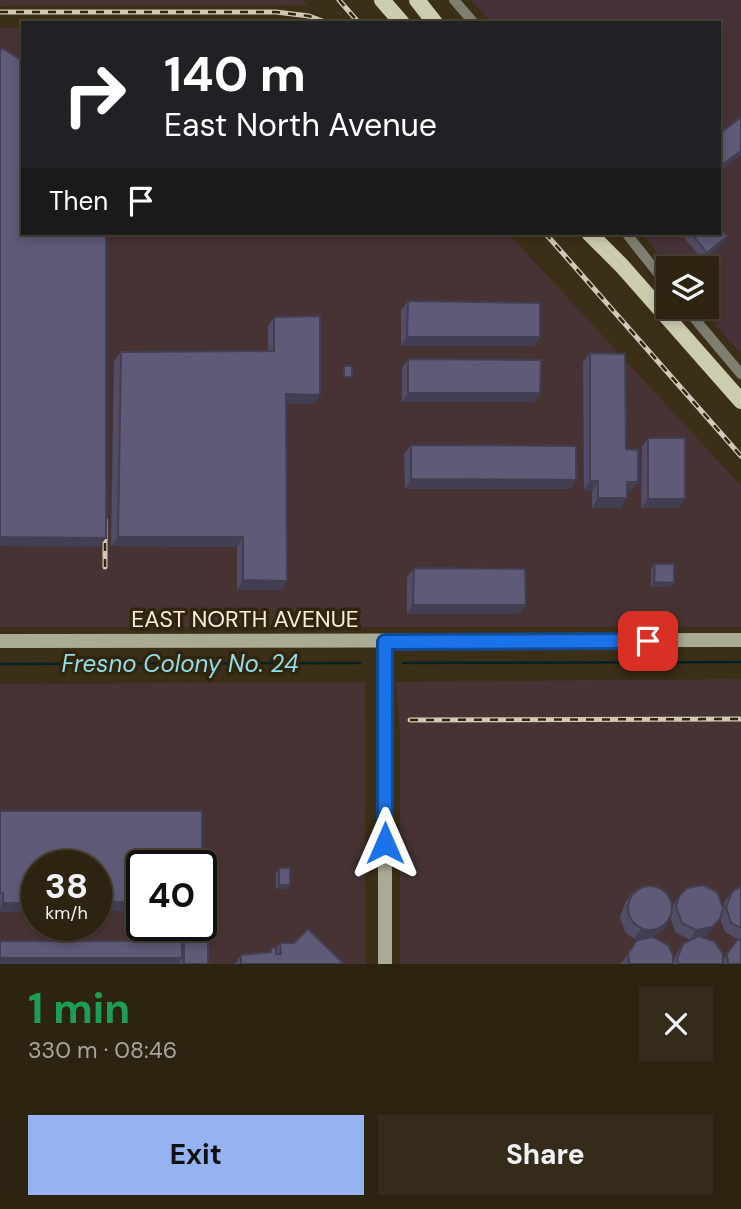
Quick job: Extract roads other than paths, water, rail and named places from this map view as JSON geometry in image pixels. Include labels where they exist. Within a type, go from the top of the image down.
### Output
[{"type":"main road","points":[[382,0],[400,21]]},
{"type":"main road","points":[[417,0],[433,21]]},
{"type":"main road","points":[[591,235],[622,266],[741,401]]},
{"type":"main road","points":[[600,235],[622,266]]},
{"type":"street","points":[[454,0],[472,21]]},
{"type":"street","points":[[628,235],[656,271]]},
{"type":"street","points":[[695,319],[741,374]]},
{"type":"street","name":"EAST NORTH AVENUE","points":[[0,641],[741,640]]},
{"type":"street","points":[[385,642],[385,964]]},
{"type":"waterway","name":"Fresno Colony No. 24","points":[[403,663],[741,662]]},
{"type":"waterway","name":"Fresno Colony No. 24","points":[[0,664],[360,663]]},
{"type":"railway","points":[[339,0],[357,21]]},
{"type":"railway","points":[[0,12],[276,12],[309,16],[323,21]]},
{"type":"railway","points":[[547,235],[741,456]]},
{"type":"railway","points":[[105,520],[105,567]]},
{"type":"railway","points":[[410,720],[741,719]]}]
